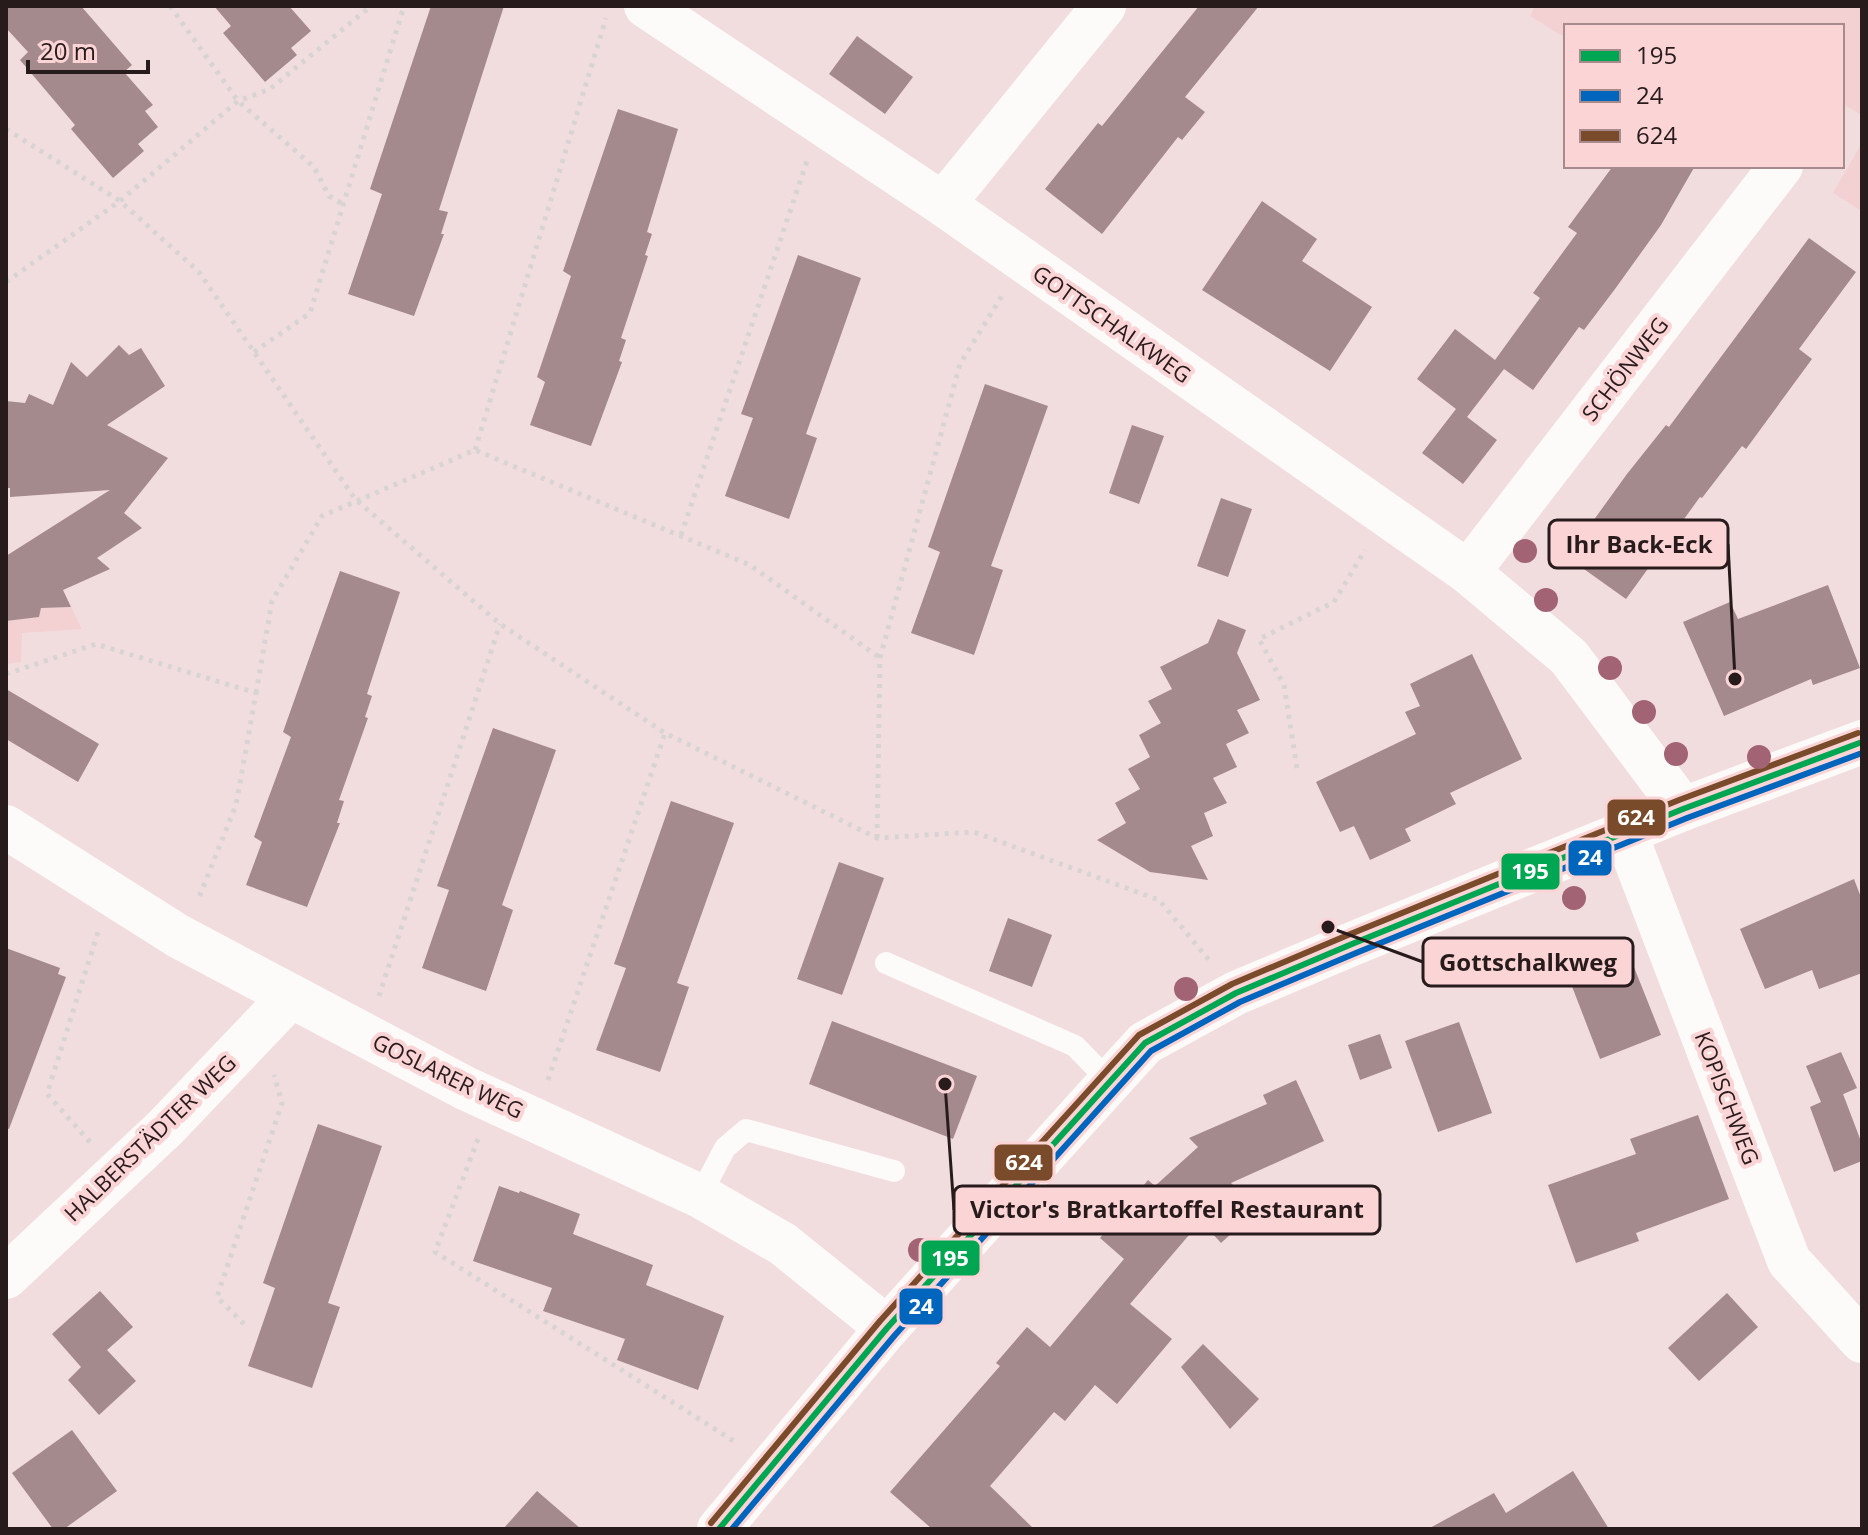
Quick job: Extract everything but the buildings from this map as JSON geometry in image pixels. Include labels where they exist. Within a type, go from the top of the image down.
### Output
[{"type":"street","name":"GOTTSCHALKWEG","points":[[646,6],[943,204],[1468,572],[1569,657],[1683,809]]},
{"type":"street","points":[[943,204],[1104,6]]},
{"type":"street","name":"SCHÖNWEG","points":[[1468,572],[1779,168]]},
{"type":"street","points":[[719,1529],[887,1328],[1145,1043],[1236,993],[1683,809],[1862,742]]},
{"type":"street","name":"GOSLARER WEG","points":[[6,827],[178,936],[493,1100],[700,1196],[783,1244],[887,1328]]},
{"type":"street","name":"KOPISCHWEG","points":[[1626,835],[1789,1261],[1862,1341]]},
{"type":"street","name":"HALBERSTÄDTER WEG","points":[[6,1277],[118,1172],[291,996]]},
{"type":"lane","points":[[886,963],[1075,1046],[1110,1082]]},
{"type":"lane","points":[[700,1196],[725,1148],[746,1130],[894,1171]]},
{"type":"path","points":[[170,6],[238,101],[314,167],[329,196],[346,206]]},
{"type":"path","points":[[6,282],[120,201],[238,101],[270,89],[371,6]]},
{"type":"path","points":[[254,352],[310,313],[346,206],[404,6]]},
{"type":"path","points":[[475,450],[610,6]]},
{"type":"path","points":[[681,535],[820,123]]},
{"type":"path","points":[[6,129],[120,201],[199,272],[355,499],[500,624],[665,733],[877,838],[974,832],[1159,900],[1236,993]]},
{"type":"path","points":[[877,838],[880,658],[960,364],[1022,262]]},
{"type":"path","points":[[178,936],[202,891],[236,805],[272,601],[322,516],[355,499],[475,450],[750,565],[880,658]]},
{"type":"path","points":[[1297,768],[1284,685],[1259,639],[1334,602],[1386,515]]},
{"type":"path","points":[[366,1035],[500,624]]},
{"type":"path","points":[[6,674],[96,644],[256,693]]},
{"type":"path","points":[[535,1119],[665,733]]},
{"type":"path","points":[[111,893],[47,1094],[118,1172]]},
{"type":"path","points":[[244,1324],[217,1297],[282,1103],[261,1029]]},
{"type":"path","points":[[493,1100],[435,1252],[772,1465]]},
{"type":"shaded area","points":[[1535,6],[1862,6],[1862,115],[1844,105],[1844,24],[1564,24],[1564,37],[1530,16]]},
{"type":"shaded area","points":[[1862,143],[1862,211],[1833,193]]},
{"type":"shaded area","points":[[71,607],[82,629],[22,633],[21,662],[6,664],[6,621],[39,617],[41,608]]},
{"type":"transit line","name":"624","points":[[711,1523],[880,1321],[1139,1035],[1232,984],[1348,935],[1679,800],[1858,733]]},
{"type":"transit line","name":"195","points":[[719,1529],[887,1328],[1145,1043],[1236,993],[1352,944],[1683,809],[1862,742]]},
{"type":"transit line","name":"24","points":[[732,1529],[895,1335],[1151,1051],[1240,1002],[1356,953],[1687,818],[1862,753]]},
{"type":"place","name":"Ihr Back-Eck","points":[[1735,679]]},
{"type":"place","name":"Gottschalkweg","points":[[1328,927]]},
{"type":"place","name":"Victor's Bratkartoffel Restaurant","points":[[945,1084]]}]
